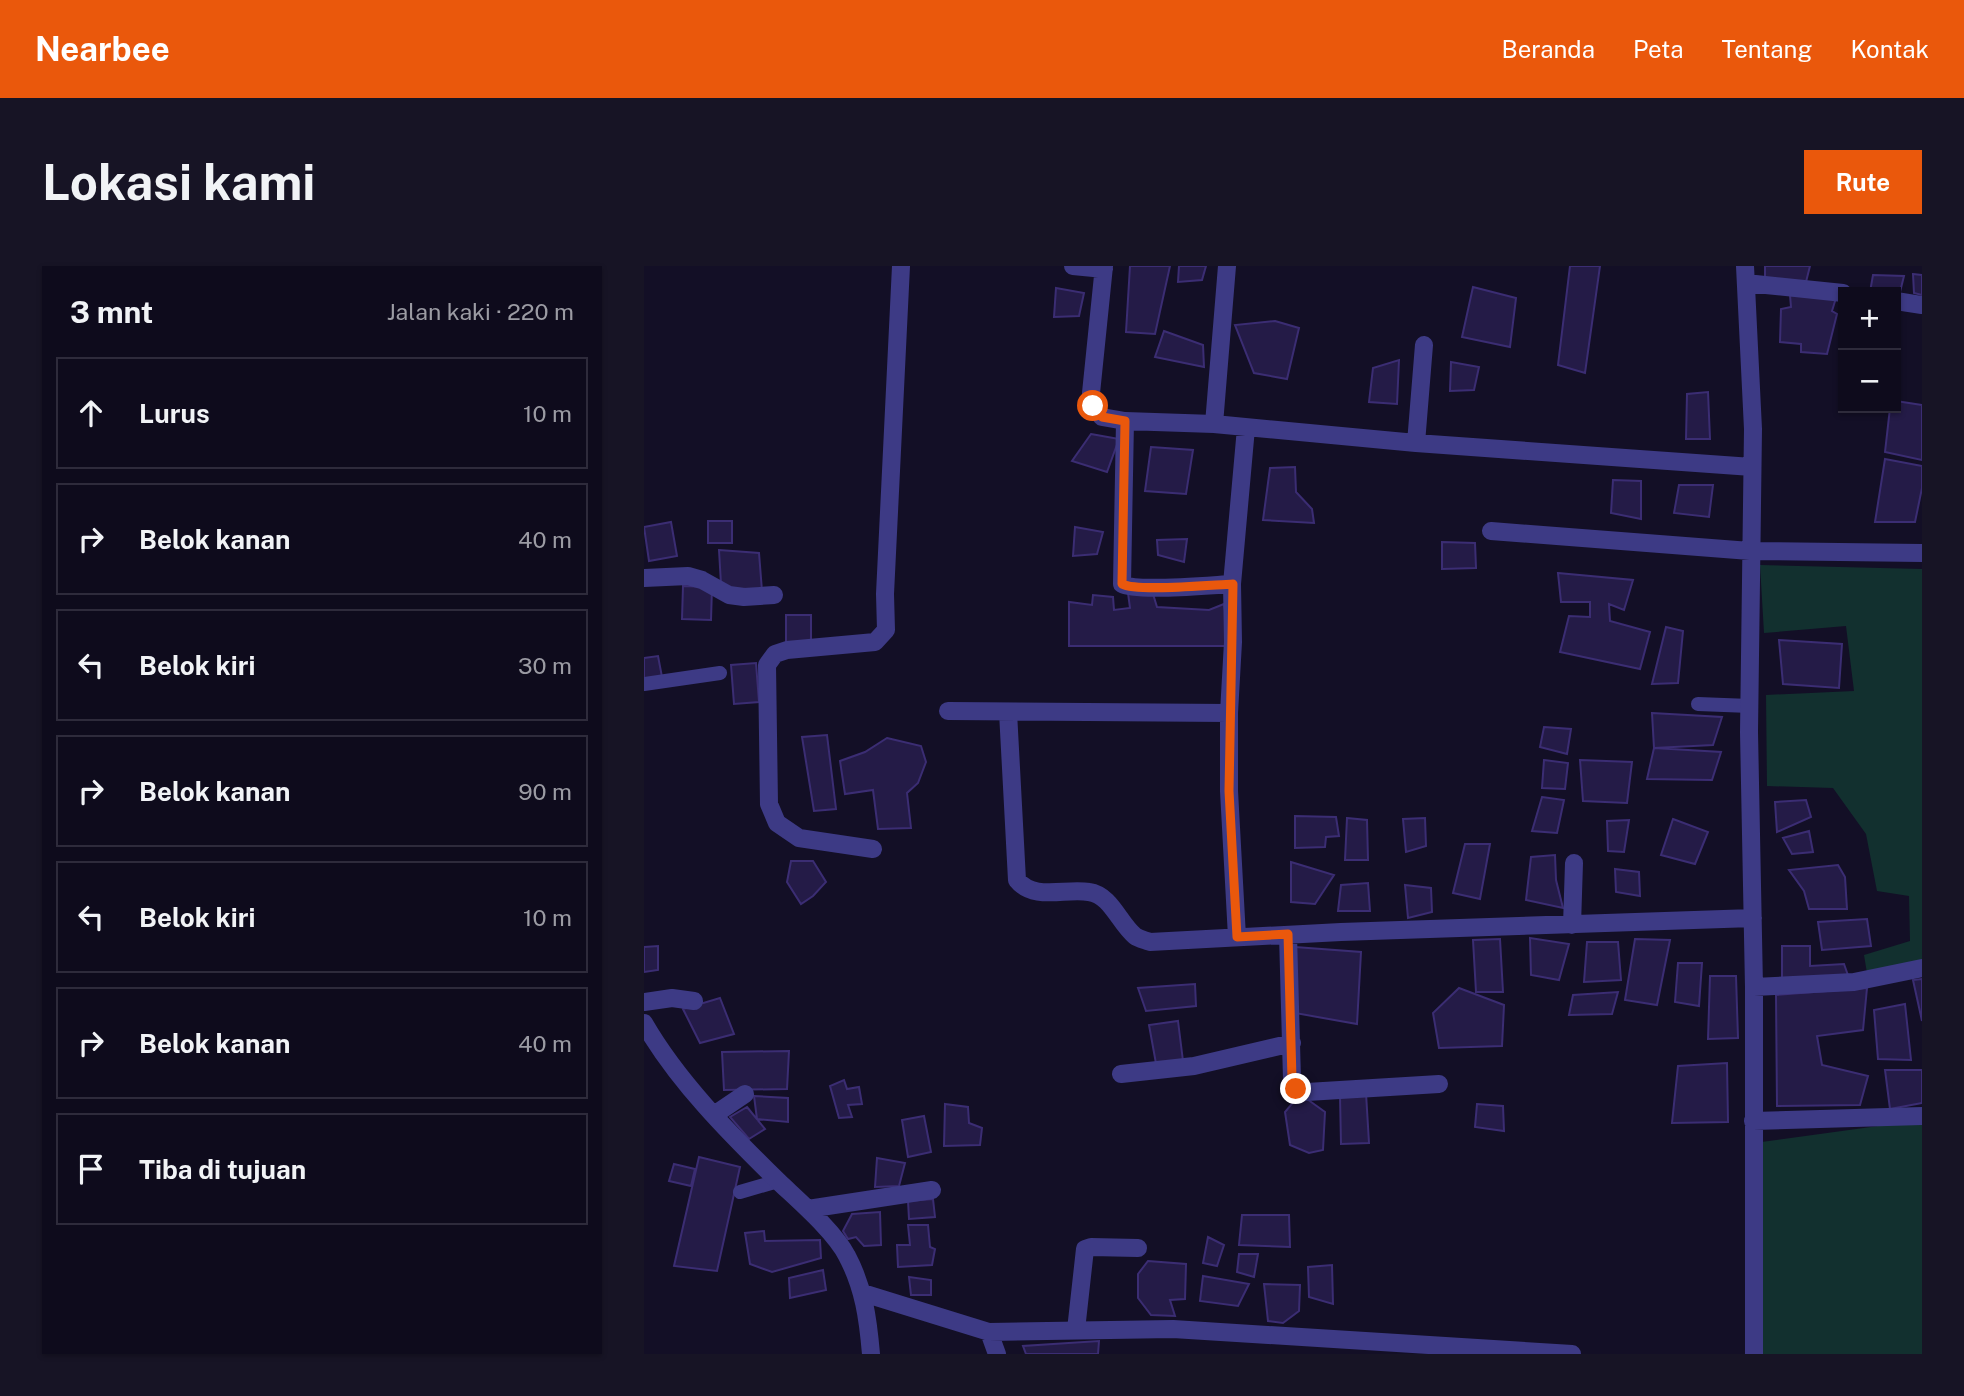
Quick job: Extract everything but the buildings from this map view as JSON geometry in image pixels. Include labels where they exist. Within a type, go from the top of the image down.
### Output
[{"type":"street","points":[[873,849],[799,838],[777,823],[769,804],[767,665],[775,654],[787,650],[875,642],[886,630],[885,594],[901,266]]},
{"type":"street","points":[[1073,266],[1104,268],[1091,393],[1093,406],[1102,417],[1125,421],[1214,424],[1416,443],[1752,467]]},
{"type":"street","points":[[1214,424],[1227,266]]},
{"type":"street","points":[[1754,1354],[1754,987],[1750,706],[1752,467],[1751,365],[1745,274],[1838,292]]},
{"type":"street","points":[[1901,302],[1922,305]]},
{"type":"street","points":[[1416,443],[1424,345]]},
{"type":"street","points":[[1125,421],[1122,584],[1141,587],[1233,584]]},
{"type":"street","points":[[1237,937],[1229,791],[1229,713],[1233,584],[1246,428]]},
{"type":"street","points":[[1490,531],[1750,551],[1922,553]]},
{"type":"street","points":[[644,578],[688,576],[702,580],[729,595],[775,595]]},
{"type":"street","points":[[948,712],[1229,713]]},
{"type":"street","points":[[1008,712],[1017,880],[1023,888],[1032,891],[1090,891],[1105,900],[1136,937],[1150,942],[1288,934],[1753,918]]},
{"type":"street","points":[[1572,925],[1574,863]]},
{"type":"street","points":[[1288,934],[1292,1079],[1296,1089],[1307,1092],[1439,1084]]},
{"type":"street","points":[[1754,987],[1854,982],[1922,968]]},
{"type":"street","points":[[644,1002],[672,998],[694,1001]]},
{"type":"street","points":[[644,1023],[656,1044],[714,1115],[808,1209],[846,1253],[863,1293],[871,1354]]},
{"type":"street","points":[[1121,1074],[1194,1066],[1292,1043]]},
{"type":"street","points":[[714,1115],[745,1094]]},
{"type":"street","points":[[1753,1121],[1922,1115]]},
{"type":"street","points":[[808,1209],[932,1190]]},
{"type":"street","points":[[1076,1330],[1085,1249],[1138,1248]]},
{"type":"street","points":[[863,1293],[989,1332],[1172,1329],[1572,1354]]},
{"type":"street","points":[[989,1332],[997,1354]]},
{"type":"lane","points":[[644,684],[720,673]]},
{"type":"lane","points":[[1698,704],[1750,706]]},
{"type":"lane","points":[[740,1192],[778,1181]]},
{"type":"green space","points":[[1760,565],[1922,569],[1922,967],[1868,979],[1864,955],[1910,941],[1909,896],[1877,891],[1866,834],[1833,788],[1767,786],[1766,695],[1854,691],[1846,626],[1764,633]]},
{"type":"green space","points":[[1922,1120],[1922,1354],[1752,1354],[1754,1143]]},
{"type":"route","points":[[1093,406],[1102,417],[1125,421],[1122,584],[1141,587],[1233,584],[1229,791],[1237,937],[1288,934],[1292,1079],[1296,1089]]}]
